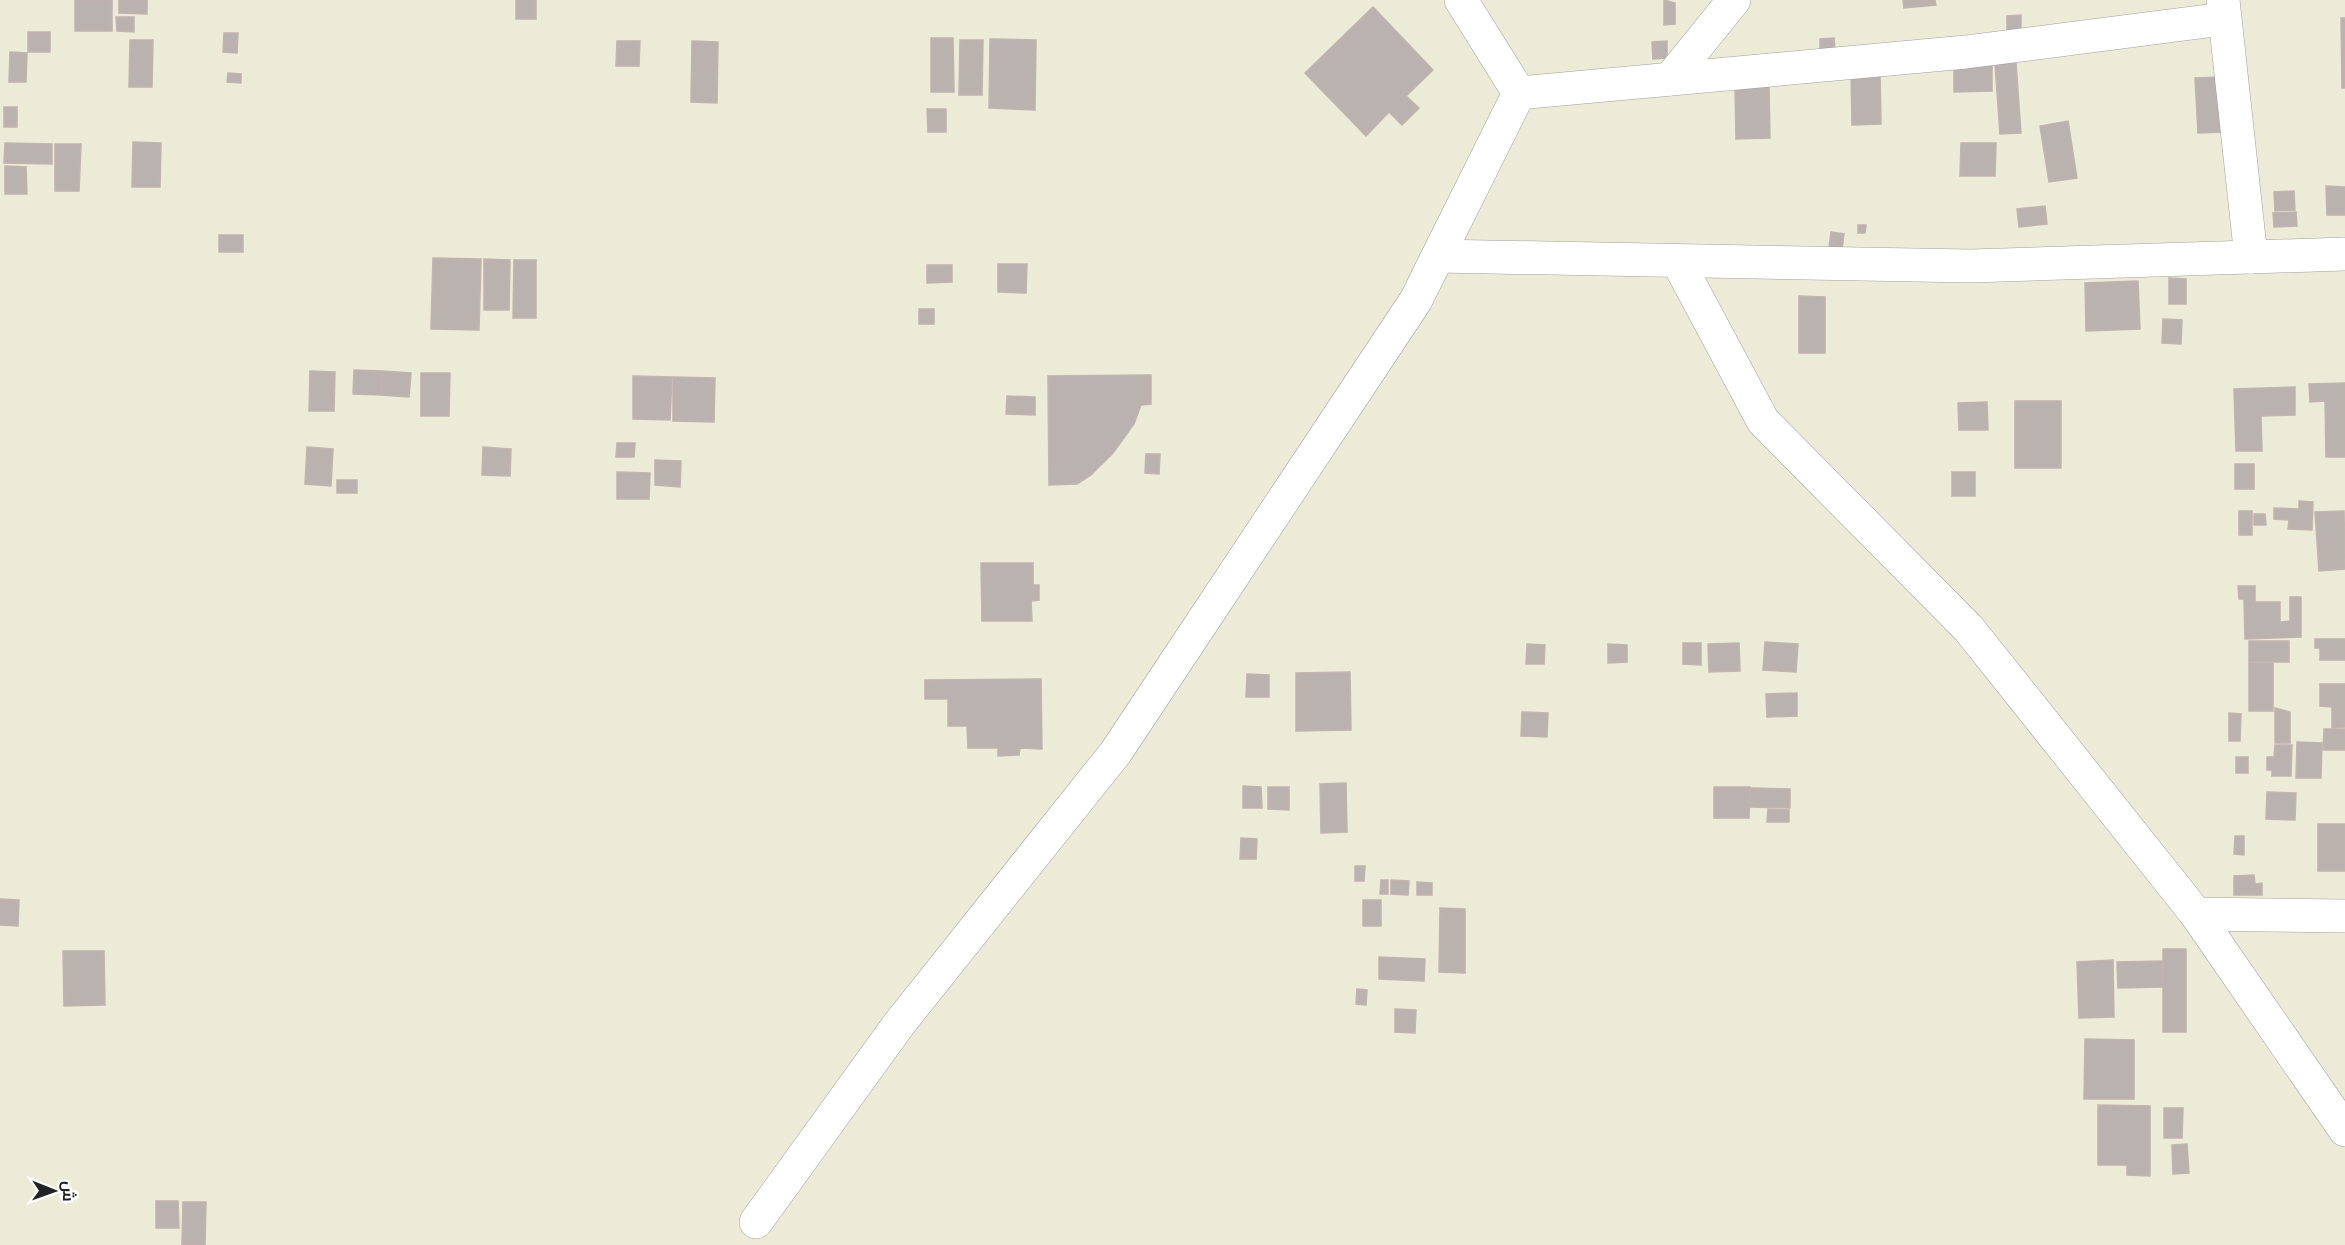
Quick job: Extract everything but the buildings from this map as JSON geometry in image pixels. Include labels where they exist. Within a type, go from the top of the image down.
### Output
[{"type":"street","points":[[1461,0],[1519,93]]},
{"type":"street","points":[[1670,79],[1734,0]]},
{"type":"street","points":[[1519,93],[1966,52],[2223,9],[2251,258]]},
{"type":"street","points":[[756,1222],[899,1024],[1116,752],[1416,300],[1519,93]]},
{"type":"street","points":[[1438,256],[1971,266],[2345,254]]},
{"type":"street","points":[[1678,262],[1762,422],[1969,629],[2196,914],[2345,1130]]},
{"type":"street","points":[[2196,914],[2345,916]]},
{"type":"green space","points":[[0,0],[2345,0],[2345,1245],[0,1245]]}]
